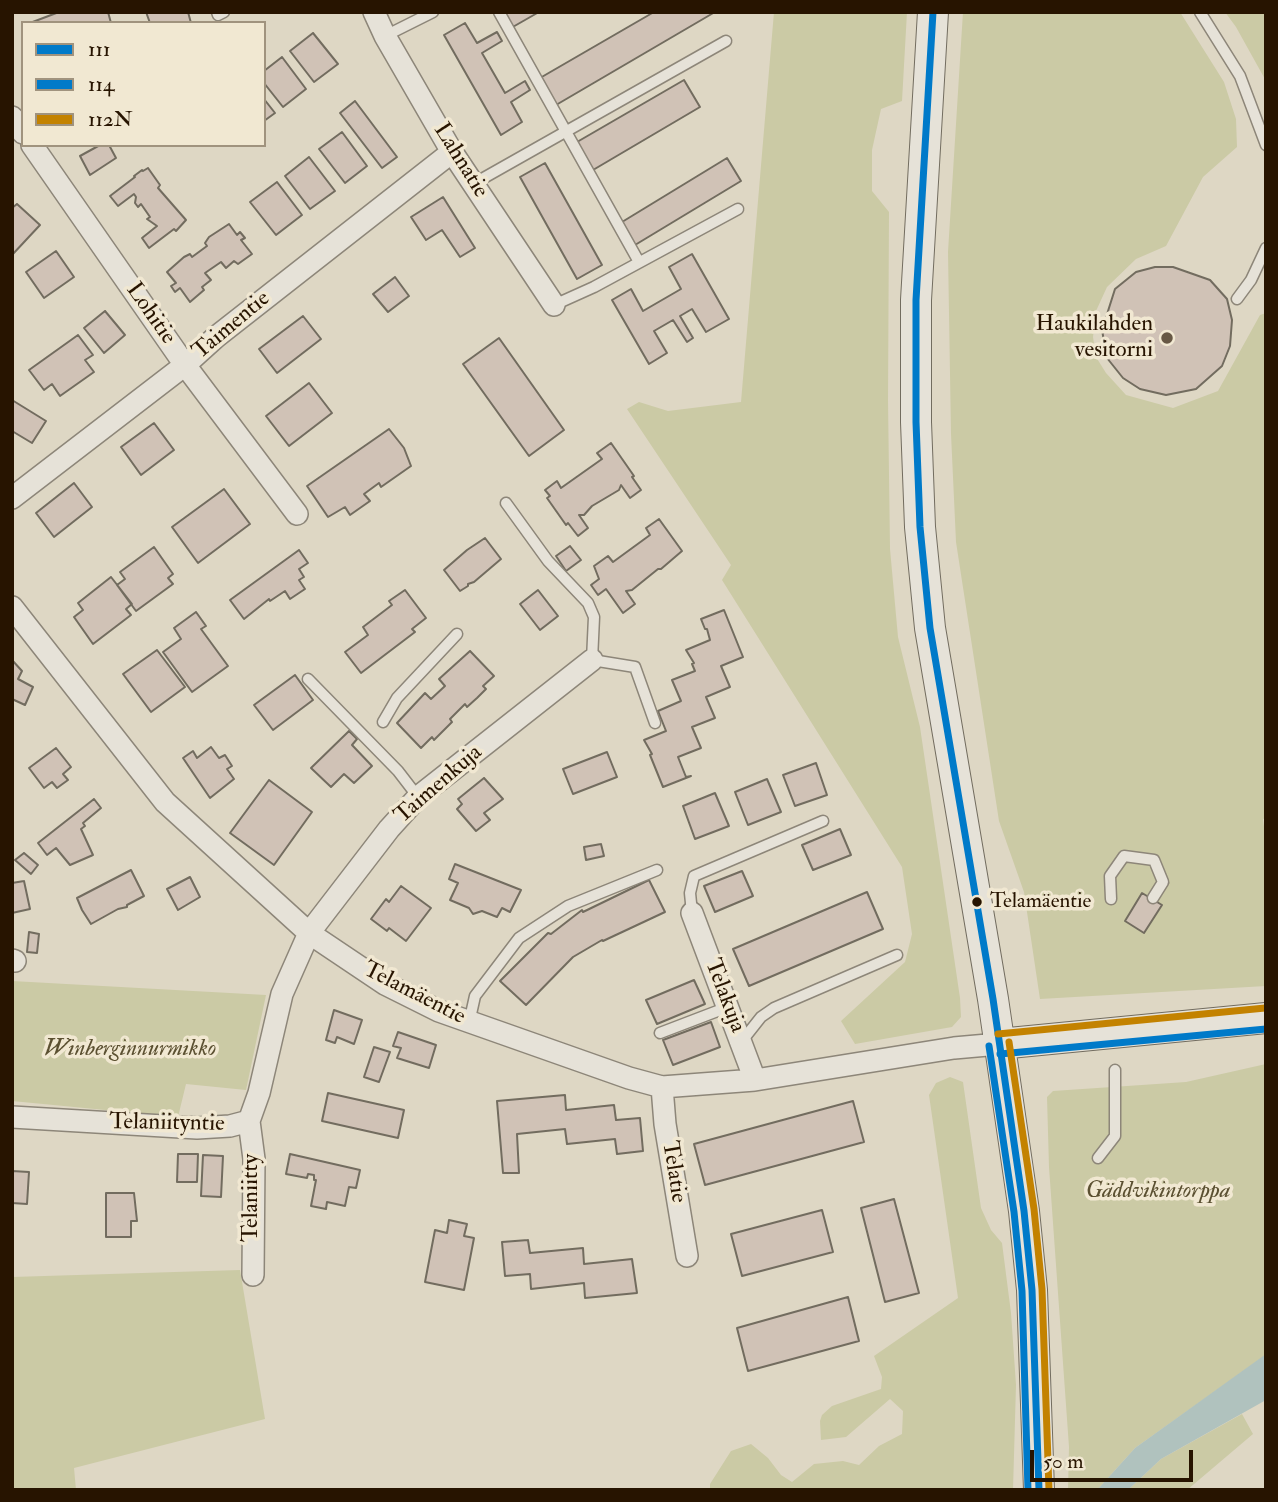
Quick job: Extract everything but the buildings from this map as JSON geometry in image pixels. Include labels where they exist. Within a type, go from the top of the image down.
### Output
[{"type":"main road","points":[[933,12],[916,300],[916,422],[920,527],[930,628],[1024,1211],[1032,1290],[1039,1486]]},
{"type":"main road","points":[[999,1044],[1266,1018]]},
{"type":"street","name":"Lahnatie","points":[[374,12],[452,152],[554,305]]},
{"type":"street","name":"Lohitie","points":[[33,147],[185,365],[297,514]]},
{"type":"street","name":"Taimentie","points":[[12,498],[185,365],[226,329],[452,152]]},
{"type":"street","name":"Telamäentie","points":[[12,607],[165,803],[309,933],[385,984],[439,1011],[629,1078],[662,1087],[755,1080],[962,1047],[999,1044]]},
{"type":"street","name":"Taimenkuja","points":[[309,933],[389,829],[418,797],[592,660]]},
{"type":"street","name":"Telakuja","points":[[692,914],[755,1080]]},
{"type":"street","name":"Telaniityntie","points":[[12,1117],[197,1128],[230,1126],[249,1121],[259,1093],[282,994],[309,933]]},
{"type":"street","name":"Telatie","points":[[662,1087],[665,1124],[687,1256]]},
{"type":"street","name":"Telaniitty","points":[[249,1121],[254,1159],[253,1275]]},
{"type":"lane","points":[[217,12],[218,15],[224,12]]},
{"type":"lane","points":[[385,36],[433,12]]},
{"type":"lane","points":[[499,12],[639,262]]},
{"type":"lane","points":[[1200,12],[1240,76],[1266,145]]},
{"type":"lane","points":[[473,184],[726,41]]},
{"type":"lane","points":[[554,305],[738,209]]},
{"type":"lane","points":[[1237,299],[1251,280],[1266,248]]},
{"type":"lane","points":[[506,503],[548,561],[589,603],[594,617],[592,660],[635,667],[655,723]]},
{"type":"lane","points":[[383,722],[397,698],[457,634]]},
{"type":"lane","points":[[308,679],[398,771],[418,797]]},
{"type":"lane","points":[[692,914],[690,893],[694,876],[823,821]]},
{"type":"lane","points":[[1111,899],[1110,876],[1124,856],[1154,860],[1163,882],[1153,898]]},
{"type":"lane","points":[[468,1023],[475,996],[519,937],[568,906],[657,870]]},
{"type":"lane","points":[[742,1041],[761,1017],[774,1008],[897,955]]},
{"type":"lane","points":[[660,1033],[728,1007]]},
{"type":"lane","points":[[1098,1158],[1115,1136],[1115,1070]]},
{"type":"green space","points":[[774,12],[907,12],[902,101],[881,109],[872,150],[872,191],[889,212],[890,549],[898,637],[920,727],[961,1017],[952,1027],[855,1044],[841,1021],[905,962],[912,934],[902,867],[722,580],[731,565],[627,409],[639,402],[668,411],[741,402]]},
{"type":"green space","points":[[963,12],[1180,12],[1224,82],[1236,119],[1237,147],[1203,177],[1166,246],[1136,259],[1107,287],[1096,311],[1093,337],[1096,357],[1126,395],[1173,408],[1218,391],[1260,315],[1266,313],[1266,818],[1263,819],[1266,842],[1266,986],[1040,999],[1024,892],[999,821],[956,542],[948,252]]},
{"type":"green space","points":[[1225,12],[1266,12],[1266,81],[1236,27]]},
{"type":"green space","name":"Winberginnurmikko","points":[[12,981],[266,995],[246,1090],[186,1084],[178,1117],[12,1101]]},
{"type":"green space","name":"Gäddvikintorppa","points":[[1266,1064],[1266,1355],[1135,1448],[1097,1490],[1068,1490],[1069,1447],[1049,1167],[1047,1097],[1053,1091],[1186,1082]]},
{"type":"green space","points":[[950,1077],[963,1082],[981,1208],[991,1230],[1002,1243],[1016,1385],[1013,1490],[710,1490],[710,1484],[731,1451],[751,1444],[768,1458],[781,1475],[792,1482],[814,1464],[843,1461],[859,1465],[879,1446],[902,1434],[903,1411],[890,1399],[846,1437],[821,1440],[820,1421],[822,1415],[832,1406],[881,1389],[882,1377],[874,1356],[958,1298],[929,1095],[936,1083]]},
{"type":"green space","points":[[240,1270],[265,1419],[74,1468],[76,1490],[12,1490],[12,1277]]},
{"type":"green space","points":[[1242,1414],[1253,1434],[1187,1490],[1128,1490],[1161,1459]]},
{"type":"shaded area","points":[[1266,1354],[1266,1400],[1161,1459],[1128,1490],[1097,1490],[1135,1448]]},
{"type":"transit line","name":"111","points":[[933,12],[916,300],[916,422],[920,527],[930,628],[993,999],[1024,1211],[1032,1290],[1039,1490]]},
{"type":"transit line","name":"112N","points":[[998,1034],[1265,1008]]},
{"type":"transit line","name":"114","points":[[1000,1054],[1266,1029]]},
{"type":"transit line","name":"112N","points":[[1009,1042],[1034,1209],[1042,1289],[1049,1490]]},
{"type":"transit line","name":"114","points":[[989,1046],[1014,1212],[1022,1291],[1028,1490]]},
{"type":"place","name":"Haukilahden vesitorni","points":[[1167,338]]},
{"type":"place","name":"Telamäentie","points":[[977,902]]}]
